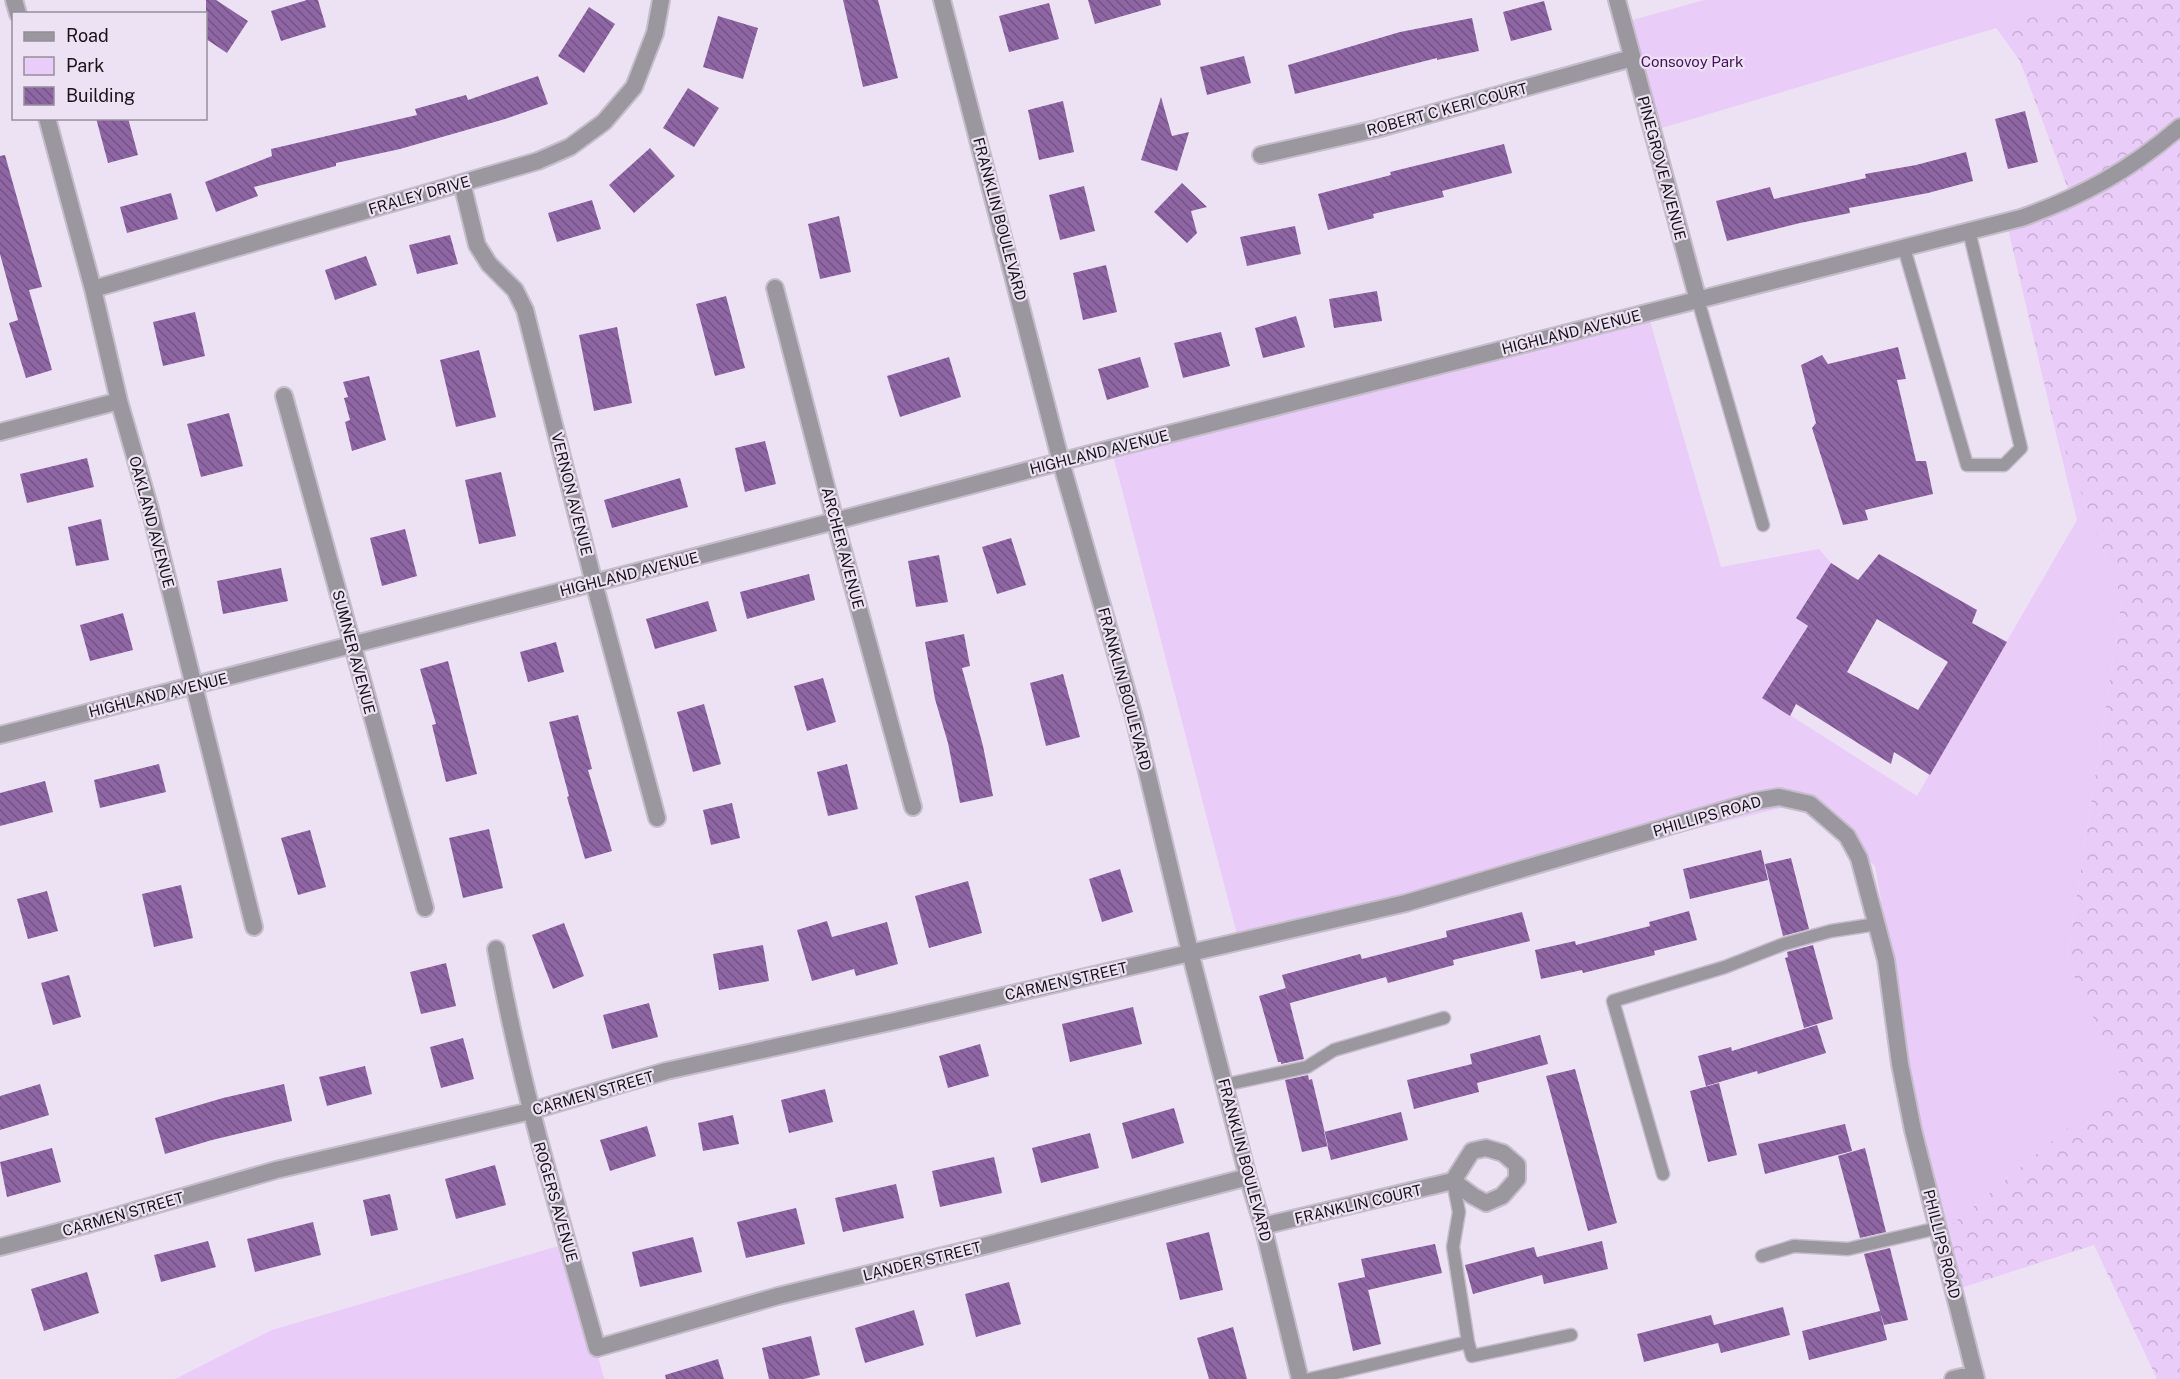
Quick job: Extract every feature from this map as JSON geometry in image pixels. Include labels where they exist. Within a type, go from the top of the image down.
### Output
[{"type":"street","name":"FRALEY DRIVE","points":[[93,289],[538,161],[570,147],[603,122],[634,87],[655,33],[661,0]]},
{"type":"street","name":"FRANKLIN BOULEVARD","points":[[942,0],[1061,462],[1134,717],[1190,951],[1248,1177],[1263,1226],[1300,1379]]},
{"type":"street","name":"PINEGROVE AVENUE","points":[[1617,0],[1698,300]]},
{"type":"street","name":"ROBERT C KERI COURT","points":[[1262,155],[1376,129],[1632,58]]},
{"type":"street","name":"OAKLAND AVENUE","points":[[48,120],[93,289],[119,401],[150,509],[254,927]]},
{"type":"street","name":"HIGHLAND AVENUE","points":[[0,735],[2021,218],[2058,205],[2111,179],[2180,127]]},
{"type":"street","name":"VERNON AVENUE","points":[[462,183],[477,244],[489,264],[515,290],[525,310],[594,583],[657,818]]},
{"type":"street","name":"ARCHER AVENUE","points":[[775,288],[835,521],[913,807]]},
{"type":"street","name":"SUMNER AVENUE","points":[[284,396],[425,908]]},
{"type":"street","points":[[0,432],[119,401]]},
{"type":"street","name":"PHILLIPS ROAD","points":[[1190,951],[1406,903],[1755,801],[1779,797],[1810,804],[1846,836],[1859,858],[1886,960],[1900,1064],[1913,1130],[1975,1376]]},
{"type":"street","name":"ROGERS AVENUE","points":[[496,949],[531,1112],[597,1348]]},
{"type":"street","name":"CARMEN STREET","points":[[0,1247],[276,1170],[531,1112],[666,1071],[895,1021],[1190,951]]},
{"type":"street","name":"LANDER STREET","points":[[597,1348],[778,1296],[980,1247],[1248,1177]]},
{"type":"street","name":"FRANKLIN COURT","points":[[1263,1226],[1453,1181]]},
{"type":"street","points":[[1953,1379],[1975,1376]]},
{"type":"lane","points":[[1904,248],[1967,465],[2004,465],[2021,448],[1969,231]]},
{"type":"lane","points":[[1698,300],[1763,525]]},
{"type":"lane","points":[[1663,1174],[1613,1001],[1725,967],[1784,945],[1831,931],[1877,924]]},
{"type":"lane","points":[[1224,1085],[1307,1067],[1334,1050],[1444,1018]]},
{"type":"lane","points":[[1453,1181],[1459,1212],[1453,1247],[1472,1356],[1571,1335]]},
{"type":"lane","points":[[1762,1256],[1794,1245],[1848,1249],[1938,1228]]},
{"type":"lane","points":[[1310,1379],[1468,1342]]},
{"type":"green space","name":"Consovoy Park","points":[[1704,0],[2090,0],[1652,131],[1622,23]]},
{"type":"green space","points":[[1976,0],[2180,0],[2180,1379],[2157,1379],[2094,1245],[1955,1290],[1940,1234],[2123,1082],[2067,961],[2122,599],[2052,417],[2006,220],[2071,197],[2020,61]]},
{"type":"green space","points":[[1648,314],[1721,567],[1819,549],[1831,563],[1796,618],[1807,626],[1763,698],[1917,796],[2077,520],[2052,417],[2122,599],[2067,961],[2123,1082],[1940,1234],[1875,866],[1802,803],[1238,938],[1113,455]]},
{"type":"green space","points":[[569,1243],[604,1379],[175,1379],[272,1330]]},
{"type":"building","points":[[206,0],[216,0],[248,21],[227,53],[207,40]]},
{"type":"building","points":[[307,0],[318,0],[326,27],[281,41],[271,11]]},
{"type":"building","points":[[843,0],[878,0],[898,78],[863,87]]},
{"type":"building","points":[[1088,0],[1160,0],[1161,5],[1095,24]]},
{"type":"building","points":[[1544,1],[1552,30],[1511,41],[1503,12]]},
{"type":"building","points":[[1049,3],[1059,39],[1009,52],[999,16]]},
{"type":"building","points":[[589,7],[615,24],[584,73],[558,56]]},
{"type":"building","points":[[718,16],[758,28],[743,79],[703,67]]},
{"type":"building","points":[[1472,18],[1479,51],[1437,60],[1437,58],[1295,94],[1288,65],[1400,32]]},
{"type":"building","points":[[1244,56],[1251,83],[1207,95],[1200,67]]},
{"type":"building","points":[[538,76],[548,104],[505,119],[400,149],[336,163],[336,166],[254,187],[258,196],[216,212],[205,182],[272,156],[271,149],[417,115],[415,109],[466,95],[468,100]]},
{"type":"building","points":[[688,88],[719,108],[694,147],[663,128]]},
{"type":"building","points":[[1161,97],[1172,136],[1189,132],[1177,171],[1141,160]]},
{"type":"building","points":[[1063,101],[1074,152],[1039,160],[1028,110]]},
{"type":"building","points":[[2025,111],[2038,162],[2008,169],[1995,119]]},
{"type":"building","points":[[97,120],[129,120],[138,155],[108,163]]},
{"type":"building","points":[[1504,144],[1512,173],[1442,191],[1444,197],[1373,214],[1374,218],[1328,230],[1318,194],[1391,175],[1390,172]]},
{"type":"building","points":[[650,148],[675,176],[634,213],[609,185]]},
{"type":"building","points":[[1966,152],[1973,181],[1928,193],[1849,208],[1850,213],[1727,241],[1716,201],[1770,187],[1774,199],[1866,178],[1865,174],[1916,165]]},
{"type":"building","points":[[5,155],[42,287],[29,290],[52,370],[26,378],[9,323],[18,320],[0,254],[0,156]]},
{"type":"building","points":[[1182,183],[1207,207],[1191,211],[1197,233],[1187,243],[1154,212]]},
{"type":"building","points":[[1084,186],[1095,231],[1060,240],[1049,195]]},
{"type":"building","points":[[171,193],[178,219],[127,233],[120,207]]},
{"type":"building","points":[[592,200],[601,229],[557,242],[548,213]]},
{"type":"building","points":[[839,216],[851,272],[820,279],[808,224]]},
{"type":"building","points":[[1295,226],[1301,254],[1247,266],[1240,237]]},
{"type":"building","points":[[450,235],[458,264],[417,274],[409,245]]},
{"type":"building","points":[[366,256],[377,285],[335,300],[325,270]]},
{"type":"building","points":[[1106,265],[1117,312],[1083,320],[1073,273]]},
{"type":"building","points":[[1377,291],[1382,321],[1334,328],[1329,299]]},
{"type":"building","points":[[726,296],[745,368],[715,376],[696,304]]},
{"type":"building","points":[[195,312],[205,356],[163,366],[153,322]]},
{"type":"building","points":[[1296,316],[1305,347],[1263,358],[1255,328]]},
{"type":"building","points":[[617,327],[632,403],[594,411],[579,335]]},
{"type":"building","points":[[1221,332],[1230,366],[1183,378],[1174,343]]},
{"type":"building","points":[[1898,347],[1906,379],[1897,380],[1916,461],[1926,461],[1933,494],[1865,510],[1868,520],[1843,525],[1812,428],[1816,423],[1801,365],[1822,355],[1828,364]]},
{"type":"building","points":[[479,350],[496,417],[456,427],[440,360]]},
{"type":"building","points":[[949,357],[961,397],[900,417],[887,376]]},
{"type":"building","points":[[1140,357],[1149,387],[1107,400],[1098,369]]},
{"type":"building","points":[[369,376],[386,440],[352,451],[345,422],[350,420],[344,398],[348,397],[343,382]]},
{"type":"building","points":[[229,413],[243,466],[201,477],[187,424]]},
{"type":"building","points":[[765,441],[776,484],[745,492],[735,448]]},
{"type":"building","points":[[87,458],[94,487],[27,503],[20,474]]},
{"type":"building","points":[[501,472],[516,536],[479,544],[465,480]]},
{"type":"building","points":[[680,478],[688,507],[612,528],[604,500]]},
{"type":"building","points":[[101,519],[109,560],[76,566],[68,527]]},
{"type":"building","points":[[405,529],[417,576],[382,586],[370,538]]},
{"type":"building","points":[[1011,538],[1026,585],[997,594],[982,547]]},
{"type":"building","points":[[1879,554],[1977,610],[1972,623],[2007,642],[1930,775],[1894,752],[1891,764],[1796,704],[1790,716],[1762,698],[1808,626],[1796,618],[1831,563],[1858,580]],"holes":[[[1877,619],[1948,662],[1918,710],[1847,672]]]},
{"type":"building","points":[[939,555],[948,602],[916,607],[908,561]]},
{"type":"building","points":[[281,568],[288,601],[223,614],[217,581]]},
{"type":"building","points":[[809,574],[815,600],[747,619],[740,592]]},
{"type":"building","points":[[708,601],[717,631],[655,649],[646,619]]},
{"type":"building","points":[[123,613],[133,650],[90,661],[80,625]]},
{"type":"building","points":[[964,634],[970,666],[962,668],[983,746],[993,796],[960,803],[948,743],[935,699],[925,642]]},
{"type":"building","points":[[556,642],[564,672],[528,682],[520,652]]},
{"type":"building","points":[[448,661],[477,774],[446,782],[432,725],[436,724],[420,669]]},
{"type":"building","points":[[1063,674],[1080,737],[1046,746],[1030,683]]},
{"type":"building","points":[[823,678],[836,722],[807,731],[794,686]]},
{"type":"building","points":[[704,704],[721,764],[693,772],[677,712]]},
{"type":"building","points":[[578,715],[592,769],[588,770],[612,851],[585,859],[549,722]]},
{"type":"building","points":[[159,764],[166,792],[100,808],[94,780]]},
{"type":"building","points":[[847,764],[858,809],[828,816],[817,772]]},
{"type":"building","points":[[45,781],[53,812],[0,826],[0,793]]},
{"type":"building","points":[[732,803],[740,838],[711,845],[703,810]]},
{"type":"building","points":[[489,829],[503,888],[463,898],[449,838]]},
{"type":"building","points":[[310,830],[326,887],[298,895],[281,838]]},
{"type":"building","points":[[1761,850],[1768,880],[1690,899],[1683,869]]},
{"type":"building","points":[[1791,858],[1809,929],[1783,936],[1765,864]]},
{"type":"building","points":[[1120,869],[1133,912],[1102,922],[1089,879]]},
{"type":"building","points":[[968,881],[982,933],[929,948],[915,896]]},
{"type":"building","points":[[181,885],[193,938],[154,947],[142,894]]},
{"type":"building","points":[[47,891],[58,931],[28,939],[17,899]]},
{"type":"building","points":[[1689,911],[1697,940],[1654,951],[1655,955],[1583,973],[1582,970],[1541,979],[1535,950],[1575,941],[1576,945],[1650,926],[1649,922]]},
{"type":"building","points":[[1522,912],[1530,941],[1453,960],[1454,965],[1388,983],[1386,977],[1290,1003],[1282,975],[1360,954],[1362,959],[1447,937],[1446,931]]},
{"type":"building","points":[[827,921],[832,937],[887,922],[898,964],[856,976],[854,969],[812,981],[797,930]]},
{"type":"building","points":[[564,923],[584,976],[553,989],[532,935]]},
{"type":"building","points":[[763,945],[769,981],[719,990],[713,954]]},
{"type":"building","points":[[1813,945],[1833,1019],[1804,1028],[1785,958],[1788,957],[1787,952]]},
{"type":"building","points":[[446,963],[456,1006],[421,1014],[410,972]]},
{"type":"building","points":[[69,975],[81,1017],[53,1025],[41,983]]},
{"type":"building","points":[[1286,988],[1304,1059],[1281,1064],[1278,1062],[1259,996]]},
{"type":"building","points":[[649,1003],[658,1037],[612,1049],[603,1015]]},
{"type":"building","points":[[1133,1007],[1142,1044],[1070,1062],[1062,1024]]},
{"type":"building","points":[[1817,1025],[1826,1053],[1758,1074],[1757,1071],[1706,1086],[1698,1056],[1731,1047],[1732,1051]]},
{"type":"building","points":[[1540,1035],[1548,1064],[1477,1083],[1479,1092],[1414,1109],[1407,1080],[1472,1064],[1470,1054]]},
{"type":"building","points":[[463,1038],[474,1079],[441,1088],[430,1047]]},
{"type":"building","points":[[980,1044],[989,1076],[948,1088],[939,1056]]},
{"type":"building","points":[[365,1066],[372,1094],[327,1106],[319,1077]]},
{"type":"building","points":[[1575,1069],[1617,1223],[1588,1231],[1546,1076]]},
{"type":"building","points":[[1308,1075],[1309,1080],[1312,1079],[1328,1146],[1302,1152],[1285,1080]]},
{"type":"building","points":[[1719,1083],[1737,1155],[1708,1162],[1690,1091]]},
{"type":"building","points":[[40,1084],[49,1115],[0,1130],[0,1096]]},
{"type":"building","points":[[284,1084],[292,1121],[165,1154],[155,1118],[223,1098]]},
{"type":"building","points":[[825,1089],[833,1122],[789,1133],[781,1100]]},
{"type":"building","points":[[1174,1108],[1184,1143],[1132,1159],[1122,1123]]},
{"type":"building","points":[[1401,1112],[1408,1140],[1331,1160],[1324,1132]]},
{"type":"building","points":[[733,1115],[739,1144],[703,1151],[698,1123]]},
{"type":"building","points":[[1845,1124],[1852,1151],[1765,1174],[1758,1144]]},
{"type":"building","points":[[647,1126],[656,1156],[610,1171],[600,1140]]},
{"type":"building","points":[[1090,1133],[1099,1168],[1041,1183],[1032,1148]]},
{"type":"building","points":[[52,1148],[61,1182],[7,1197],[0,1162]]},
{"type":"building","points":[[1865,1148],[1886,1232],[1860,1238],[1838,1156]]},
{"type":"building","points":[[994,1157],[1002,1193],[940,1207],[932,1171]]},
{"type":"building","points":[[495,1165],[506,1205],[456,1219],[445,1179]]},
{"type":"building","points":[[896,1184],[904,1218],[843,1232],[835,1198]]},
{"type":"building","points":[[390,1194],[398,1230],[371,1236],[363,1200]]},
{"type":"building","points":[[796,1208],[805,1244],[746,1258],[737,1222]]},
{"type":"building","points":[[313,1222],[321,1255],[255,1272],[247,1239]]},
{"type":"building","points":[[1209,1232],[1223,1290],[1180,1300],[1166,1243]]},
{"type":"building","points":[[693,1237],[702,1272],[640,1287],[632,1252]]},
{"type":"building","points":[[208,1241],[216,1267],[161,1282],[154,1255]]},
{"type":"building","points":[[1602,1241],[1608,1269],[1544,1284],[1542,1275],[1473,1294],[1465,1265],[1534,1247],[1537,1257]]},
{"type":"building","points":[[1435,1244],[1442,1273],[1368,1290],[1361,1259]]},
{"type":"building","points":[[1890,1248],[1908,1320],[1884,1325],[1864,1254]]},
{"type":"building","points":[[87,1272],[99,1313],[44,1331],[31,1289]]},
{"type":"building","points":[[1365,1277],[1381,1344],[1353,1351],[1338,1283]]},
{"type":"building","points":[[1009,1282],[1021,1324],[976,1337],[965,1294]]},
{"type":"building","points":[[1783,1307],[1790,1335],[1721,1353],[1718,1343],[1644,1362],[1637,1334],[1711,1315],[1714,1325]]},
{"type":"building","points":[[914,1310],[924,1345],[865,1363],[855,1328]]},
{"type":"building","points":[[1880,1311],[1887,1340],[1809,1360],[1802,1331]]},
{"type":"building","points":[[1233,1327],[1247,1379],[1209,1379],[1197,1338]]},
{"type":"building","points":[[811,1336],[820,1375],[804,1379],[769,1379],[762,1348]]},
{"type":"building","points":[[718,1359],[724,1379],[666,1379],[665,1375]]}]
